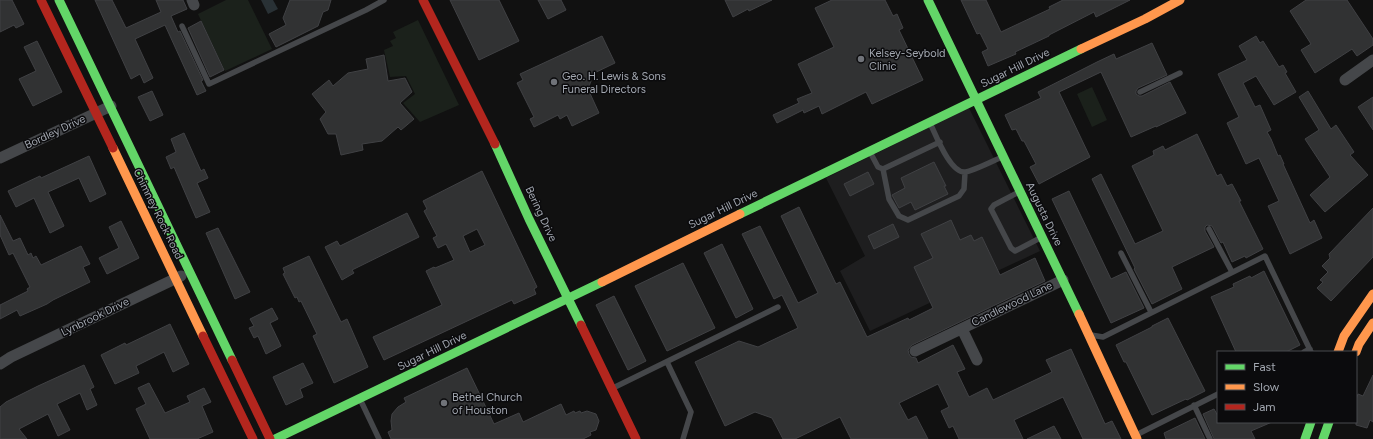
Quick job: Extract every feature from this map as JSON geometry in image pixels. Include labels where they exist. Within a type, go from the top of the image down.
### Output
[{"type":"street","name":"Chimney Rock Road","points":[[41,0],[253,439]]},
{"type":"street","name":"Chimney Rock Road","points":[[60,0],[270,439]]},
{"type":"street","name":"Bering Drive","points":[[423,0],[475,102],[529,219],[636,439]]},
{"type":"street","name":"Augusta Drive","points":[[928,0],[1063,280],[1136,437]]},
{"type":"street","name":"Sugar Hill Drive","points":[[275,439],[975,100],[1153,16],[1180,0]]},
{"type":"street","points":[[1346,80],[1373,60]]},
{"type":"street","name":"Bordley Drive","points":[[0,158],[111,106]]},
{"type":"street","name":"Lynbrook Drive","points":[[0,364],[11,357],[190,272]]},
{"type":"street","name":"Candlewood Lane","points":[[915,351],[1063,280]]},
{"type":"street","points":[[1338,351],[1344,336],[1373,294]]},
{"type":"street","points":[[1356,351],[1359,344],[1373,323]]},
{"type":"street","name":"Candlewood Lane","points":[[962,329],[976,360]]},
{"type":"street","points":[[1305,439],[1311,423]]},
{"type":"street","points":[[1323,439],[1329,423]]},
{"type":"lane","points":[[182,26],[209,84],[366,10],[384,0]]},
{"type":"lane","points":[[1140,92],[1180,73]]},
{"type":"lane","points":[[930,122],[951,164],[957,171],[965,172],[1002,156]]},
{"type":"lane","points":[[870,151],[878,168],[883,169],[940,142]]},
{"type":"lane","points":[[883,169],[889,199],[899,216],[908,220],[959,196],[964,189],[965,172]]},
{"type":"lane","points":[[1020,192],[994,205],[991,209],[1011,248],[1015,250],[1042,237]]},
{"type":"lane","points":[[1209,229],[1232,272]]},
{"type":"lane","points":[[1121,253],[1151,312]]},
{"type":"lane","points":[[1087,334],[1103,337],[1264,256],[1308,351]]},
{"type":"lane","points":[[612,388],[778,308]]},
{"type":"lane","points":[[667,362],[691,412],[683,439]]},
{"type":"lane","points":[[1136,437],[1194,405],[1217,394]]},
{"type":"lane","points":[[360,399],[379,439]]},
{"type":"lane","points":[[1194,405],[1210,439]]},
{"type":"shaded area","points":[[226,0],[248,0],[272,49],[225,71],[198,14]]},
{"type":"shaded area","points":[[261,0],[273,0],[278,9],[268,14]]},
{"type":"shaded area","points":[[418,20],[459,105],[420,122],[403,103],[415,94],[406,76],[390,77],[384,50],[393,46],[390,41],[396,38],[393,32]]},
{"type":"shaded area","points":[[1092,87],[1107,120],[1092,127],[1077,94]]},
{"type":"shaded area","points":[[969,108],[1040,251],[870,331],[840,271],[865,256],[826,178]]},
{"type":"building","points":[[0,0],[12,0],[24,24],[16,28],[14,25],[0,32]]},
{"type":"building","points":[[95,0],[112,0],[126,28],[161,12],[156,0],[183,0],[187,9],[171,16],[178,32],[180,31],[203,80],[201,81],[206,91],[197,95],[165,25],[135,39],[153,78],[144,83],[140,74],[131,79]]},
{"type":"building","points":[[290,0],[331,0],[328,10],[323,12],[318,26],[276,47],[269,34],[286,25],[283,18]]},
{"type":"building","points":[[450,0],[499,0],[519,41],[479,60]]},
{"type":"building","points":[[538,0],[561,0],[566,10],[548,19]]},
{"type":"building","points":[[725,0],[772,0],[749,11],[748,9],[733,17]]},
{"type":"building","name":"Kelsey-Seybold Clinic","points":[[832,0],[885,0],[893,16],[897,14],[903,28],[899,30],[923,80],[872,104],[866,92],[822,114],[819,106],[804,113],[803,110],[777,123],[773,115],[799,103],[797,99],[812,93],[798,64],[834,47],[815,8]]},
{"type":"building","points":[[961,0],[986,0],[1001,32],[1050,9],[1049,7],[1063,0],[1130,0],[1096,17],[1094,12],[1015,52],[1016,54],[988,66],[982,52],[988,49],[980,33],[977,34]]},
{"type":"building","points":[[1306,0],[1347,0],[1373,39],[1373,45],[1357,56],[1352,49],[1315,73],[1301,50],[1311,44],[1290,11]]},
{"type":"building","points":[[201,21],[224,70],[210,77],[188,28]]},
{"type":"building","name":"Geo. H. Lewis & Sons Funeral Directors","points":[[602,36],[615,63],[588,76],[591,81],[588,89],[599,113],[572,126],[567,115],[560,119],[558,115],[534,127],[530,119],[534,117],[517,83],[523,80],[520,74]]},
{"type":"building","points":[[1256,36],[1260,43],[1263,41],[1279,67],[1283,65],[1287,72],[1285,73],[1296,92],[1274,105],[1256,76],[1243,83],[1255,107],[1260,105],[1271,130],[1267,132],[1278,156],[1280,155],[1310,223],[1314,220],[1322,238],[1290,254],[1268,206],[1279,201],[1259,158],[1246,164],[1227,123],[1239,117],[1218,74],[1247,60],[1239,46]]},
{"type":"building","points":[[37,41],[62,92],[33,106],[19,79],[36,71],[24,47]]},
{"type":"building","points":[[1152,43],[1167,75],[1138,88],[1136,94],[1142,96],[1170,82],[1186,113],[1131,137],[1101,72],[1059,92],[1090,157],[1039,184],[1030,167],[1036,164],[1024,141],[1022,141],[1016,129],[1012,130],[1005,115],[1041,98],[1038,92],[1097,62],[1114,54],[1116,59]]},
{"type":"building","points":[[384,55],[388,81],[405,78],[412,92],[400,103],[414,119],[401,130],[398,127],[382,141],[362,144],[363,150],[341,155],[336,134],[328,134],[320,119],[326,112],[312,94],[329,80],[333,86],[348,73],[368,69],[366,59]]},
{"type":"building","points":[[152,91],[163,115],[150,121],[138,97]]},
{"type":"building","points":[[1308,91],[1331,129],[1336,125],[1354,152],[1350,155],[1368,175],[1325,212],[1310,195],[1330,177],[1305,139],[1319,130],[1299,97]]},
{"type":"building","points":[[1373,97],[1373,130],[1358,107]]},
{"type":"building","points":[[184,133],[201,171],[204,169],[208,178],[197,183],[210,212],[196,218],[174,167],[171,169],[166,157],[176,152],[171,139]]},
{"type":"building","points":[[1197,134],[1217,176],[1221,174],[1227,186],[1232,184],[1263,249],[1246,258],[1245,256],[1232,262],[1223,242],[1221,243],[1212,226],[1207,225],[1205,227],[1205,231],[1214,247],[1172,267],[1182,289],[1152,304],[1092,179],[1101,174],[1135,244],[1163,231],[1132,166],[1154,155],[1153,151],[1163,146],[1165,150]]},
{"type":"building","points":[[89,156],[106,194],[90,202],[79,178],[48,192],[64,226],[50,233],[34,198],[16,207],[8,191]]},
{"type":"building","points":[[934,162],[946,186],[944,186],[948,194],[915,210],[911,202],[899,208],[892,195],[905,188],[901,178]]},
{"type":"building","points":[[482,171],[537,287],[534,289],[536,294],[514,304],[512,300],[384,360],[373,337],[442,305],[426,271],[454,260],[446,244],[438,248],[433,238],[437,236],[424,211],[427,209],[423,201]],"holes":[[[477,229],[485,245],[470,252],[463,236]]]},
{"type":"building","points":[[868,172],[874,184],[850,196],[844,184]]},
{"type":"building","points":[[1069,191],[1111,279],[1126,272],[1144,308],[1111,323],[1052,199]]},
{"type":"building","points":[[799,207],[836,284],[840,282],[867,337],[908,318],[909,320],[933,308],[914,267],[933,258],[921,234],[951,220],[960,240],[971,235],[974,241],[982,237],[1000,275],[1035,258],[1045,281],[912,345],[908,350],[909,354],[911,357],[916,358],[918,363],[953,345],[965,369],[957,372],[969,397],[987,388],[993,400],[1052,372],[1046,360],[1071,349],[1105,424],[1112,421],[1121,439],[1083,439],[1063,397],[1014,420],[1023,439],[959,439],[953,426],[949,428],[941,411],[949,407],[938,384],[899,403],[908,420],[916,416],[928,439],[851,439],[840,417],[795,439],[783,439],[772,418],[755,412],[725,426],[695,362],[739,341],[758,347],[798,328],[782,295],[774,299],[742,234],[760,226],[798,303],[818,293],[781,216]]},
{"type":"building","points":[[1373,208],[1373,257],[1331,301],[1317,288],[1323,282],[1320,280],[1328,272],[1322,266],[1330,258],[1329,254]]},
{"type":"building","points":[[407,213],[419,237],[352,270],[354,273],[342,280],[325,247],[337,241],[340,246]]},
{"type":"building","points":[[0,215],[13,241],[20,238],[28,255],[31,253],[33,258],[36,256],[41,265],[81,246],[90,264],[83,267],[90,282],[20,316],[17,310],[0,319],[0,305],[28,291],[27,289],[30,287],[13,253],[9,255],[0,235]]},
{"type":"building","points":[[121,221],[139,258],[107,274],[99,258],[119,248],[109,227]]},
{"type":"building","points":[[893,224],[899,237],[874,249],[868,236]]},
{"type":"building","points":[[218,228],[250,292],[235,299],[206,233]]},
{"type":"building","points":[[722,244],[753,309],[736,318],[704,253]]},
{"type":"building","points":[[309,256],[341,322],[347,319],[368,367],[334,383],[313,336],[317,334],[301,301],[299,302],[297,297],[295,298],[283,274],[285,273],[283,268]]},
{"type":"building","points":[[683,263],[715,328],[667,351],[635,286]]},
{"type":"building","points":[[1264,271],[1300,345],[1288,351],[1236,351],[1211,297],[1234,287],[1233,284],[1250,276],[1251,278]]},
{"type":"building","points":[[614,296],[646,361],[628,370],[596,305]]},
{"type":"building","points":[[272,308],[278,319],[270,323],[281,346],[266,354],[258,336],[254,338],[249,328],[254,326],[250,319]]},
{"type":"building","points":[[1168,318],[1205,391],[1152,415],[1116,345]]},
{"type":"building","points":[[170,324],[189,364],[173,372],[164,352],[136,366],[139,373],[115,384],[101,355]]},
{"type":"building","points":[[303,363],[313,383],[300,389],[303,397],[286,405],[273,377]]},
{"type":"building","points":[[84,365],[94,387],[90,389],[97,405],[87,410],[80,393],[57,404],[70,430],[58,436],[48,414],[19,429],[27,439],[0,439],[0,407],[6,402],[38,386]]},
{"type":"building","name":"Bethel Church of Houston","points":[[467,368],[494,424],[519,413],[523,422],[561,404],[566,415],[574,411],[575,413],[587,411],[596,414],[599,421],[596,430],[590,432],[591,435],[583,439],[391,439],[388,432],[392,430],[392,414],[398,407],[406,402],[404,398]]},
{"type":"building","points":[[1373,375],[1373,422],[1370,420],[1367,428],[1356,425],[1357,397],[1358,394],[1363,396]]},
{"type":"building","points":[[149,383],[165,413],[190,402],[187,396],[204,388],[211,402],[202,406],[213,432],[197,439],[150,439],[136,409],[146,404],[138,388]]},
{"type":"building","points":[[1214,409],[1217,414],[1217,423],[1270,423],[1251,431],[1255,439],[1214,439],[1203,414]]},
{"type":"building","points":[[1195,418],[1205,439],[1166,439],[1164,433]]},
{"type":"building","points":[[1054,426],[1061,439],[1027,439]]},
{"type":"traffic: fast","points":[[59,0],[232,360]]},
{"type":"traffic: fast","points":[[928,0],[1079,314]]},
{"type":"traffic: fast","points":[[740,214],[1081,49]]},
{"type":"traffic: fast","points":[[495,144],[529,219],[581,325]]},
{"type":"traffic: fast","points":[[275,439],[602,282]]},
{"type":"traffic: fast","points":[[1305,439],[1311,423]]},
{"type":"traffic: fast","points":[[1323,439],[1329,423]]},
{"type":"traffic: slow","points":[[1081,49],[1145,19],[1180,0]]},
{"type":"traffic: slow","points":[[113,148],[203,336]]},
{"type":"traffic: slow","points":[[602,282],[740,214]]},
{"type":"traffic: slow","points":[[1338,351],[1344,336],[1373,294]]},
{"type":"traffic: slow","points":[[1079,314],[1137,439]]},
{"type":"traffic: slow","points":[[1356,351],[1359,344],[1373,323]]},
{"type":"traffic: jam","points":[[41,0],[113,148]]},
{"type":"traffic: jam","points":[[423,0],[495,144]]},
{"type":"traffic: jam","points":[[581,325],[636,439]]},
{"type":"traffic: jam","points":[[203,336],[253,439]]},
{"type":"traffic: jam","points":[[232,360],[270,439]]},
{"type":"place","name":"Kelsey-Seybold Clinic","points":[[861,59]]},
{"type":"place","name":"Geo. H. Lewis & Sons Funeral Directors","points":[[554,82]]},
{"type":"place","name":"Bethel Church of Houston","points":[[444,403]]}]
